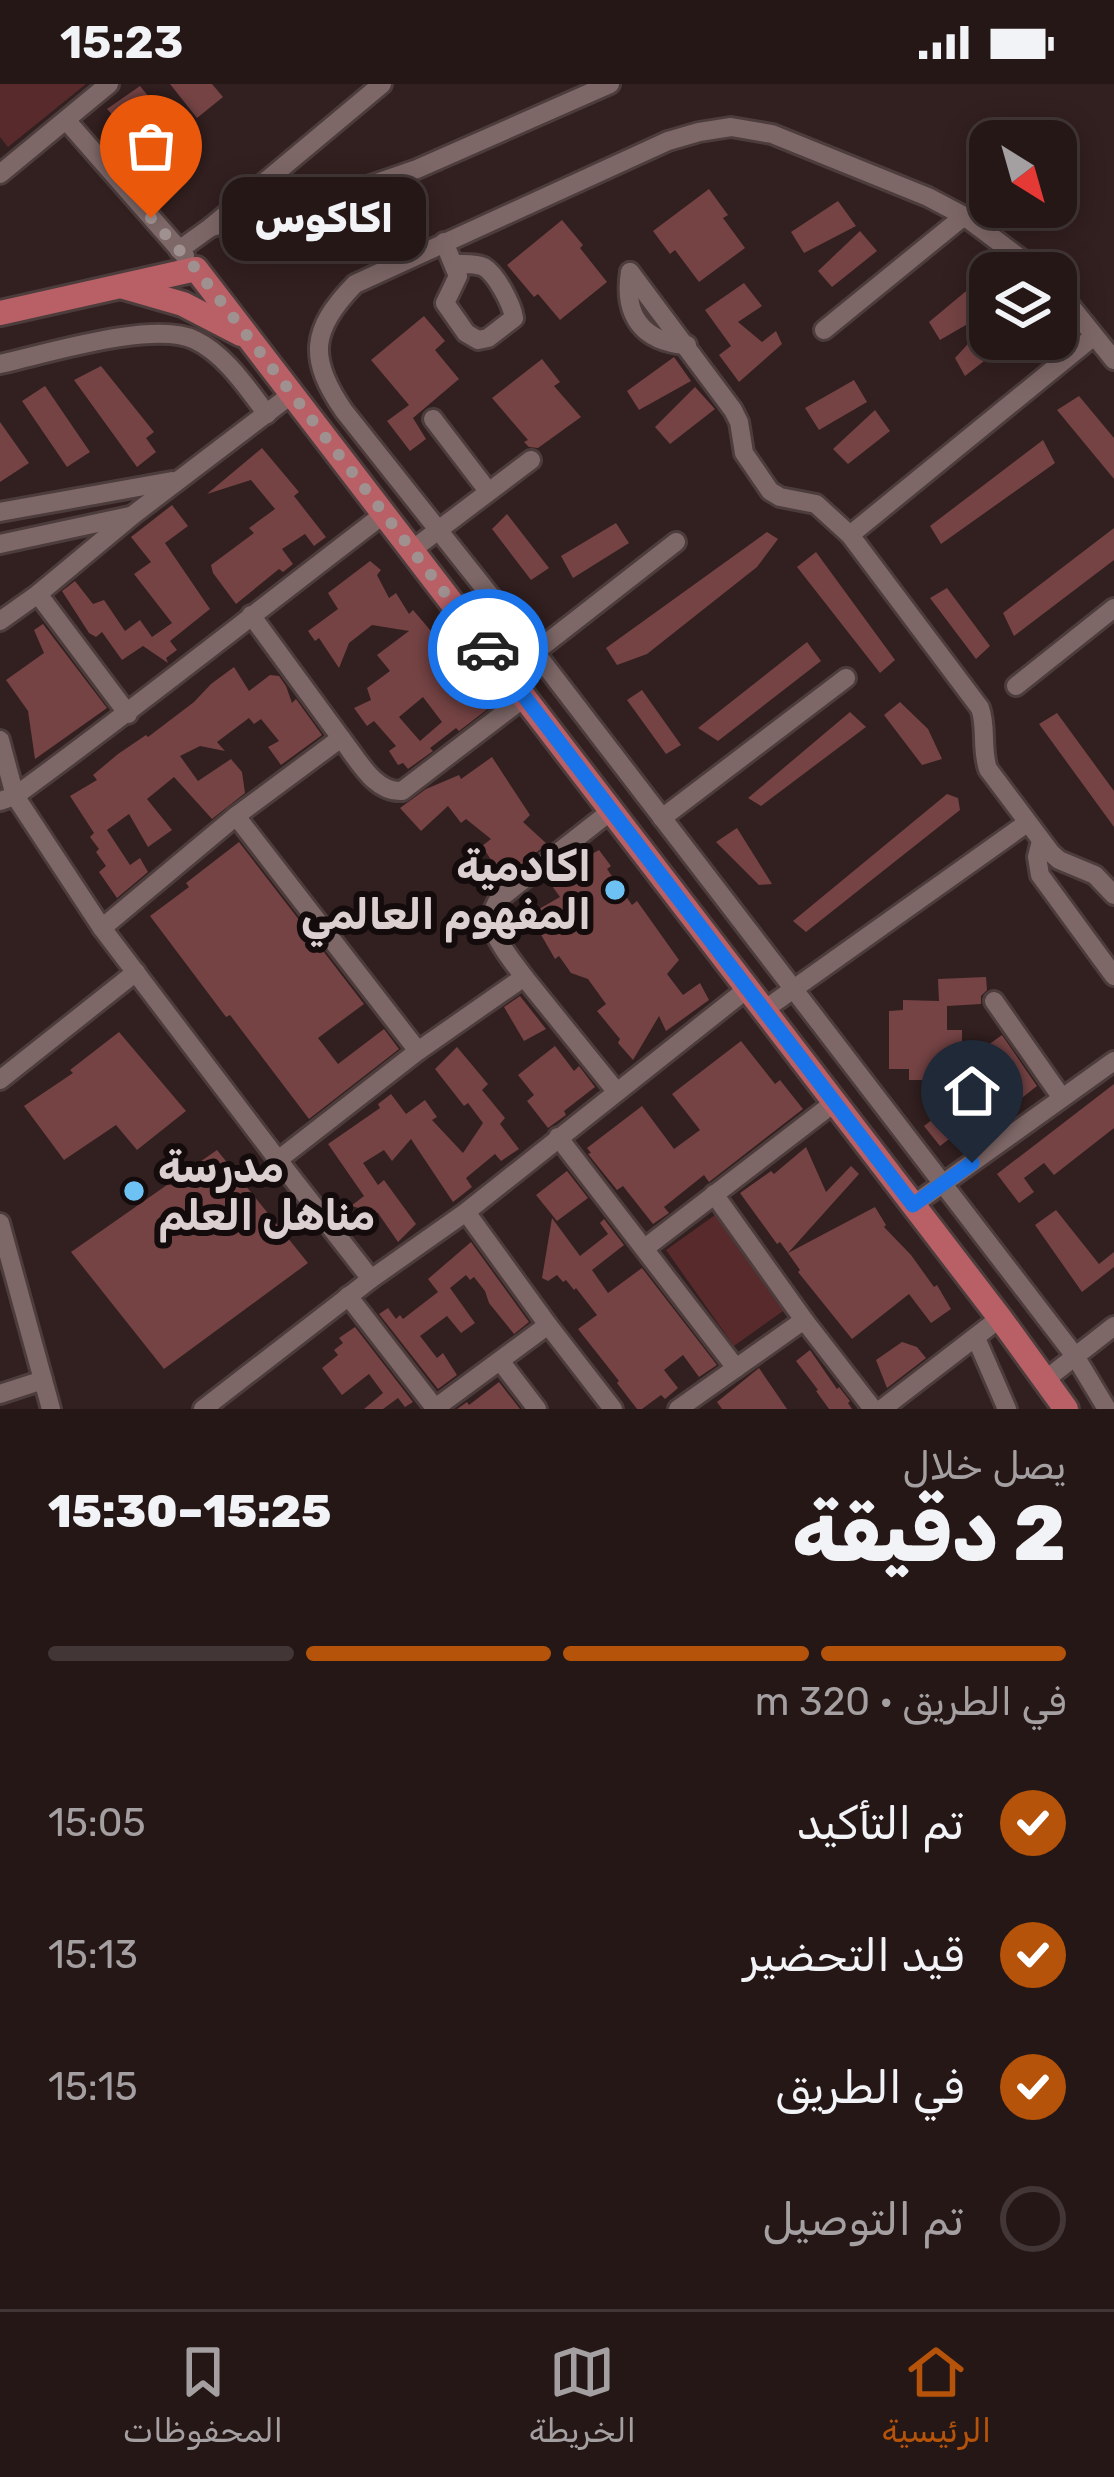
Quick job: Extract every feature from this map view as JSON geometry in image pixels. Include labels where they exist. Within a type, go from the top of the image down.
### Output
[{"type":"main road","points":[[0,313],[116,286],[188,260],[1066,1409]]},
{"type":"main road","points":[[116,286],[183,304],[250,340]]},
{"type":"street","points":[[2,168],[109,84]]},
{"type":"street","points":[[66,120],[188,260],[212,227],[382,84]]},
{"type":"street","points":[[212,227],[396,176],[610,84]]},
{"type":"street","points":[[1012,252],[928,196],[772,134],[731,127],[668,141],[355,284],[335,304],[318,346],[327,385],[1075,1356],[1107,1409]]},
{"type":"street","points":[[824,330],[964,216]]},
{"type":"street","points":[[444,242],[458,276],[446,304],[466,333],[478,340],[488,338],[514,318],[511,303],[487,269],[454,264]]},
{"type":"street","points":[[1077,312],[1114,360]]},
{"type":"street","points":[[0,364],[148,333],[178,333],[199,341],[219,358],[267,414]]},
{"type":"street","points":[[850,535],[1094,336]]},
{"type":"street","points":[[687,345],[737,416],[744,453],[770,491],[816,504],[850,535],[980,707],[988,769],[1027,823],[1059,860],[1095,874],[1114,896]]},
{"type":"street","points":[[0,621],[292,394]]},
{"type":"street","points":[[433,419],[488,491]]},
{"type":"street","points":[[412,550],[530,460]]},
{"type":"street","points":[[0,512],[180,479]]},
{"type":"street","points":[[7,799],[128,714],[384,514]]},
{"type":"street","points":[[0,544],[133,515]]},
{"type":"street","points":[[507,674],[676,542]]},
{"type":"street","points":[[38,594],[128,714]]},
{"type":"street","points":[[1016,686],[1114,608]]},
{"type":"street","points":[[250,615],[341,738],[389,792],[402,791],[524,697]]},
{"type":"street","points":[[662,818],[846,678]]},
{"type":"street","points":[[102,928],[236,816],[341,738]]},
{"type":"street","points":[[0,740],[7,799],[371,1279]]},
{"type":"street","points":[[611,811],[500,898],[491,908],[491,924],[524,977],[616,1091]]},
{"type":"street","points":[[236,816],[418,1051]]},
{"type":"street","points":[[764,1010],[1027,823]]},
{"type":"street","points":[[1041,841],[1040,875],[1114,976]]},
{"type":"street","points":[[0,1080],[136,972]]},
{"type":"street","points":[[278,1160],[418,1051],[524,977]]},
{"type":"street","points":[[203,1409],[466,1211],[747,989]]},
{"type":"street","points":[[994,1001],[1062,1098]]},
{"type":"street","points":[[913,1205],[1114,1060]]},
{"type":"street","points":[[645,1248],[835,1102]]},
{"type":"street","points":[[558,1137],[736,1368]]},
{"type":"street","points":[[713,1194],[804,1320],[877,1409],[1000,1318]]},
{"type":"street","points":[[466,1211],[613,1409]]},
{"type":"street","points":[[0,1223],[51,1409]]},
{"type":"street","points":[[348,1296],[434,1409],[548,1325]]},
{"type":"street","points":[[678,1409],[804,1320]]},
{"type":"street","points":[[1045,1380],[1114,1326]]},
{"type":"street","points":[[976,1338],[1007,1409]]},
{"type":"street","points":[[501,1362],[536,1409]]},
{"type":"street","points":[[0,1394],[43,1381]]},
{"type":"shaded area","points":[[0,84],[86,84],[8,147],[0,137]]},
{"type":"shaded area","points":[[715,1215],[783,1311],[734,1346],[666,1250]]},
{"type":"building","points":[[170,84],[212,84],[223,97],[197,118]]},
{"type":"building","points":[[140,86],[181,136],[152,158],[107,109]]},
{"type":"building","points":[[709,189],[745,248],[699,282],[675,250],[670,254],[653,231]]},
{"type":"building","points":[[838,201],[856,226],[804,253],[791,232]]},
{"type":"building","points":[[562,220],[607,282],[560,320],[507,265]]},
{"type":"building","points":[[860,231],[877,251],[832,287],[818,271]]},
{"type":"building","points":[[744,283],[762,306],[738,322],[762,342],[776,331],[782,344],[739,382],[719,355],[731,346],[705,310]]},
{"type":"building","points":[[969,289],[969,323],[940,340],[929,322]]},
{"type":"building","points":[[424,316],[445,341],[435,350],[459,379],[413,418],[426,439],[410,451],[387,421],[409,405],[371,360]]},
{"type":"building","points":[[969,343],[969,360],[985,360],[965,376],[955,358]]},
{"type":"building","points":[[674,357],[691,381],[639,410],[627,391]]},
{"type":"building","points":[[542,359],[560,382],[554,386],[581,417],[538,448],[524,442],[528,440],[492,398]]},
{"type":"building","points":[[101,366],[154,432],[146,438],[156,452],[137,467],[74,380]]},
{"type":"building","points":[[854,380],[867,402],[819,430],[805,408]]},
{"type":"building","points":[[45,386],[90,452],[67,467],[22,401]]},
{"type":"building","points":[[695,387],[715,409],[670,444],[655,427]]},
{"type":"building","points":[[1079,396],[1114,438],[1114,479],[1057,410]]},
{"type":"building","points":[[875,410],[890,431],[848,464],[833,449]]},
{"type":"building","points":[[0,422],[29,463],[0,482]]},
{"type":"building","points":[[1043,440],[1055,463],[941,544],[930,526]]},
{"type":"building","points":[[262,448],[299,492],[294,496],[326,537],[314,546],[305,534],[282,549],[293,564],[283,572],[279,569],[236,604],[211,565],[254,533],[249,528],[275,509],[251,480],[207,494]]},
{"type":"building","points":[[172,505],[188,526],[165,543],[210,609],[170,641],[177,650],[166,658],[168,663],[143,646],[122,660],[102,632],[96,637],[89,633],[62,591],[75,581],[93,604],[104,600],[125,631],[140,620],[152,637],[172,623],[134,574],[151,562],[131,537]]},
{"type":"building","points":[[507,514],[549,568],[531,580],[492,529]]},
{"type":"building","points":[[616,523],[629,543],[573,578],[561,556]]},
{"type":"building","points":[[1114,528],[1114,560],[1014,636],[1003,613]]},
{"type":"building","points":[[767,532],[778,539],[757,567],[647,654],[617,665],[606,648]]},
{"type":"building","points":[[816,552],[895,660],[880,673],[797,567]]},
{"type":"building","points":[[370,561],[381,570],[377,575],[389,598],[396,593],[409,614],[413,610],[437,638],[442,635],[493,705],[459,731],[456,728],[408,769],[403,763],[398,765],[389,751],[396,746],[374,721],[367,726],[354,708],[371,700],[367,688],[390,671],[377,655],[409,631],[372,625],[349,643],[339,668],[319,638],[315,641],[308,631],[338,609],[328,593]],"holes":[[[423,697],[442,722],[420,741],[399,717]]]},
{"type":"building","points":[[947,588],[990,646],[976,659],[930,598]]},
{"type":"building","points":[[43,624],[107,708],[35,759],[28,711],[6,680],[44,653],[34,630]]},
{"type":"building","points":[[807,642],[821,661],[718,741],[698,728]]},
{"type":"building","points":[[234,667],[249,691],[270,675],[279,676],[292,703],[296,699],[322,735],[281,765],[268,747],[279,741],[261,719],[254,724],[249,718],[217,742],[225,751],[200,746],[180,756],[198,781],[231,759],[242,772],[245,793],[212,819],[174,777],[147,799],[172,830],[148,847],[129,814],[107,830],[130,865],[140,858],[148,872],[117,898],[99,872],[106,866],[90,837],[94,833],[70,796],[97,780],[93,775],[118,754],[148,737]]},
{"type":"building","points":[[642,690],[681,745],[666,754],[627,700]]},
{"type":"building","points":[[900,702],[928,729],[942,759],[922,765],[884,715]]},
{"type":"building","points":[[850,712],[866,727],[761,806],[748,798]]},
{"type":"building","points":[[1057,713],[1114,791],[1114,827],[1039,724]]},
{"type":"building","points":[[492,757],[530,815],[523,822],[547,844],[514,870],[510,865],[499,872],[482,846],[491,839],[466,819],[461,823],[448,806],[421,831],[400,808],[426,789],[459,775],[461,779]]},
{"type":"building","points":[[947,794],[958,798],[960,810],[806,932],[793,921]]},
{"type":"building","points":[[737,828],[772,884],[759,885],[716,842]]},
{"type":"building","points":[[239,842],[364,1004],[318,1038],[338,1064],[384,1029],[399,1049],[309,1119],[150,916]]},
{"type":"building","points":[[599,850],[632,905],[637,901],[679,960],[667,974],[683,995],[700,983],[709,1000],[666,1031],[659,1016],[633,1060],[597,1011],[606,1004],[588,979],[571,973],[559,956],[555,959],[532,919],[527,922],[519,911],[525,907],[520,899],[526,894],[539,909],[560,897],[547,879]]},
{"type":"building","points":[[986,977],[981,1004],[947,1006],[947,1030],[962,1030],[962,1052],[948,1052],[948,1071],[928,1072],[928,1080],[909,1080],[909,1069],[889,1069],[889,1011],[903,1010],[903,1000],[939,1001],[938,979]]},
{"type":"building","points":[[520,996],[546,1029],[524,1041],[504,1007]]},
{"type":"building","points":[[119,1032],[186,1111],[137,1150],[116,1125],[64,1160],[24,1106],[73,1073],[70,1070]]},
{"type":"building","points":[[1002,1035],[1037,1086],[1014,1104],[1007,1095],[940,1146],[924,1126],[988,1077],[973,1056]]},
{"type":"building","points":[[741,1041],[775,1084],[780,1080],[803,1109],[709,1182],[704,1175],[664,1207],[669,1213],[653,1224],[623,1186],[617,1190],[587,1148],[642,1106],[674,1149],[700,1130],[672,1094]]},
{"type":"building","points":[[555,1046],[574,1071],[579,1066],[595,1087],[548,1128],[527,1101],[534,1095],[518,1075]]},
{"type":"building","points":[[457,1047],[488,1084],[482,1090],[505,1118],[500,1124],[519,1149],[501,1161],[495,1154],[466,1178],[472,1187],[453,1202],[411,1139],[392,1161],[384,1150],[363,1163],[378,1185],[384,1180],[416,1224],[398,1242],[378,1213],[351,1206],[364,1196],[328,1144],[380,1108],[378,1104],[391,1094],[406,1114],[425,1100],[437,1117],[432,1120],[463,1153],[483,1123],[435,1069]]},
{"type":"building","points":[[1114,1084],[1114,1128],[1054,1175],[1044,1163],[1024,1178],[1034,1192],[1019,1203],[997,1174]]},
{"type":"building","points":[[806,1147],[826,1192],[851,1166],[859,1174],[788,1253],[740,1193],[771,1171],[774,1174]]},
{"type":"building","points":[[217,1150],[308,1263],[164,1369],[71,1252]]},
{"type":"building","points":[[567,1171],[588,1198],[557,1221],[536,1195]]},
{"type":"building","points":[[875,1207],[884,1227],[937,1285],[951,1309],[931,1323],[909,1294],[852,1339],[788,1253]]},
{"type":"building","points":[[1056,1210],[1099,1264],[1114,1252],[1114,1267],[1082,1292],[1035,1225]]},
{"type":"building","points":[[552,1218],[580,1256],[608,1234],[600,1223],[604,1219],[624,1245],[592,1270],[608,1293],[642,1268],[717,1365],[699,1377],[683,1355],[664,1370],[678,1388],[665,1399],[661,1395],[637,1409],[578,1329],[597,1315],[566,1280],[557,1275],[548,1281],[542,1278]]},
{"type":"building","points":[[471,1242],[529,1322],[514,1334],[474,1277],[470,1280],[466,1275],[450,1288],[475,1323],[461,1333],[447,1316],[420,1336],[437,1358],[443,1353],[457,1375],[438,1389],[379,1314],[388,1308],[396,1319],[400,1315],[403,1319],[438,1292],[428,1279]]},
{"type":"building","points":[[355,1327],[413,1402],[405,1407],[398,1398],[383,1409],[364,1409],[383,1393],[369,1374],[342,1395],[322,1368],[338,1355],[334,1350],[343,1343],[339,1338]]},
{"type":"building","points":[[902,1342],[917,1347],[926,1358],[887,1388],[876,1360]]},
{"type":"building","points":[[810,1350],[852,1409],[829,1409],[816,1391],[796,1361]]},
{"type":"building","points":[[759,1368],[787,1409],[722,1409],[717,1402]]},
{"type":"building","points":[[499,1382],[520,1409],[457,1409],[469,1405]]},
{"type":"way so far","points":[[151,218],[196,269],[488,649]]},
{"type":"place","name":"اكاكوس","points":[[151,218]]},
{"type":"place","name":"اكادمية المفهوم العالمي","points":[[615,890]]},
{"type":"place","name":"مدرسة مناهل العلم","points":[[134,1191]]},
{"type":"route","points":[[488,649],[913,1205],[972,1163]]}]
